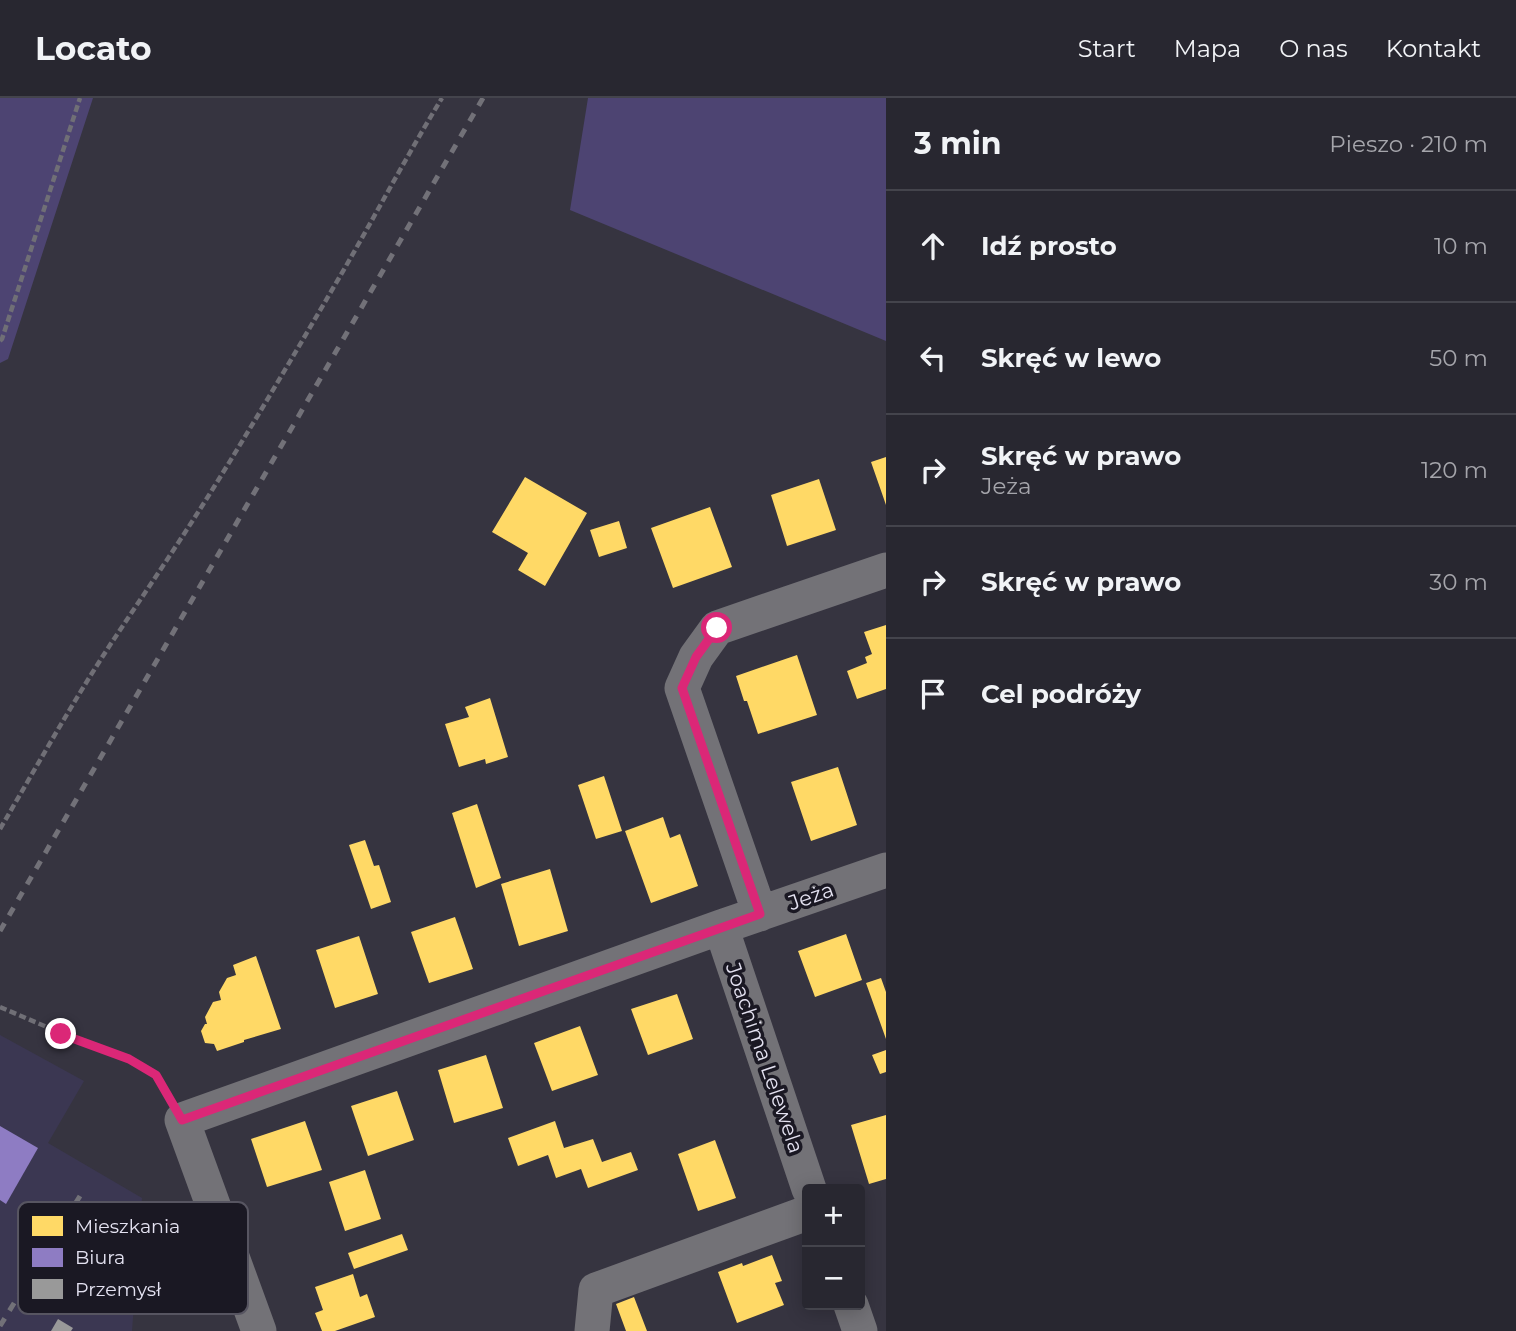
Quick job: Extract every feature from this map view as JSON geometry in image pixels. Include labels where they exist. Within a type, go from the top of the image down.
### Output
[{"type":"street","points":[[760,914],[682,688],[696,657],[717,628],[886,570]]},
{"type":"street","name":"Jeża","points":[[182,1120],[886,870]]},
{"type":"street","name":"Joachima Lelewela","points":[[721,927],[807,1184]]},
{"type":"street","points":[[182,1120],[212,1202]]},
{"type":"street","points":[[592,1331],[596,1290],[802,1215]]},
{"type":"street","points":[[248,1301],[259,1331]]},
{"type":"street","points":[[853,1310],[860,1331]]},
{"type":"path","points":[[0,341],[80,98]]},
{"type":"path","points":[[0,829],[53,735],[247,434],[442,98]]},
{"type":"path","points":[[0,1007],[61,1034],[129,1059],[156,1075],[182,1120]]},
{"type":"shaded area","points":[[0,98],[93,98],[8,359],[0,363]]},
{"type":"shaded area","points":[[588,98],[886,98],[886,341],[570,210]]},
{"type":"shaded area","points":[[0,1035],[84,1081],[48,1143],[142,1198],[142,1202],[18,1202],[18,1314],[133,1314],[132,1331],[0,1331]]},
{"type":"building: Mieszkania","points":[[886,457],[886,505],[871,462]]},
{"type":"building: Mieszkania","points":[[525,477],[587,513],[545,586],[518,570],[528,553],[492,532]]},
{"type":"building: Mieszkania","points":[[819,479],[836,530],[787,546],[771,495]]},
{"type":"building: Mieszkania","points":[[710,507],[732,567],[673,588],[651,528]]},
{"type":"building: Mieszkania","points":[[619,521],[627,548],[599,557],[590,530]]},
{"type":"building: Mieszkania","points":[[886,625],[886,689],[857,699],[847,671],[867,663],[865,657],[872,654],[864,632]]},
{"type":"building: Mieszkania","points":[[797,655],[817,715],[758,734],[736,676]]},
{"type":"building: Mieszkania","points":[[490,698],[508,757],[486,764],[485,759],[459,767],[445,724],[469,717],[465,707]]},
{"type":"building: Mieszkania","points":[[838,767],[857,825],[811,841],[791,782]]},
{"type":"building: Mieszkania","points":[[604,776],[622,831],[596,839],[578,785]]},
{"type":"building: Mieszkania","points":[[477,804],[501,878],[476,888],[452,813]]},
{"type":"building: Mieszkania","points":[[663,817],[670,838],[680,834],[698,886],[651,903],[625,831]]},
{"type":"building: Mieszkania","points":[[365,840],[374,866],[379,865],[391,902],[371,909],[349,845]]},
{"type":"building: Mieszkania","points":[[550,869],[568,931],[519,946],[501,884]]},
{"type":"building: Mieszkania","points":[[455,917],[473,969],[429,983],[411,932]]},
{"type":"building: Mieszkania","points":[[846,934],[862,980],[815,997],[798,951]]},
{"type":"building: Mieszkania","points":[[359,936],[378,994],[335,1008],[316,950]]},
{"type":"building: Mieszkania","points":[[256,956],[281,1029],[217,1051],[214,1044],[205,1043],[201,1031],[207,1024],[205,1017],[213,1002],[221,1000],[219,992],[227,978],[236,975],[233,965]]},
{"type":"building: Mieszkania","points":[[881,978],[886,992],[886,1039],[866,983]]},
{"type":"building: Mieszkania","points":[[677,994],[693,1039],[648,1055],[631,1009]]},
{"type":"building: Mieszkania","points":[[580,1026],[598,1075],[552,1091],[534,1043]]},
{"type":"building: Mieszkania","points":[[886,1050],[886,1072],[880,1074],[872,1055]]},
{"type":"building: Mieszkania","points":[[486,1055],[503,1108],[454,1123],[438,1070]]},
{"type":"building: Mieszkania","points":[[397,1091],[414,1140],[368,1156],[351,1106]]},
{"type":"building: Mieszkania","points":[[886,1115],[886,1179],[869,1184],[851,1125]]},
{"type":"building: Mieszkania","points":[[305,1121],[322,1170],[267,1187],[251,1139]]},
{"type":"building: Mieszkania","points":[[555,1121],[564,1148],[593,1139],[602,1162],[631,1152],[638,1170],[588,1188],[581,1169],[556,1178],[548,1155],[518,1166],[508,1138]]},
{"type":"building: Mieszkania","points":[[715,1140],[736,1198],[698,1211],[678,1154]]},
{"type":"building: Mieszkania","points":[[365,1170],[381,1219],[345,1231],[329,1182]]},
{"type":"building: Mieszkania","points":[[402,1234],[408,1250],[354,1269],[348,1253]]},
{"type":"building: Mieszkania","points":[[772,1255],[782,1281],[775,1283],[784,1305],[737,1323],[718,1272]]},
{"type":"building: Mieszkania","points":[[353,1274],[360,1297],[367,1294],[375,1317],[335,1331],[322,1331],[315,1313],[323,1310],[315,1287]]},
{"type":"building: Mieszkania","points":[[634,1297],[647,1331],[626,1331],[616,1304]]},
{"type":"building: Biura","points":[[0,1126],[38,1148],[6,1204],[0,1200]]},
{"type":"building: Przemysł","points":[[58,1319],[73,1328],[71,1331],[51,1331]]},
{"type":"railway","points":[[0,931],[483,98]]},
{"type":"railway","points":[[76,1202],[80,1196]]},
{"type":"railway","points":[[0,1326],[18,1297]]},
{"type":"route","points":[[61,1034],[129,1059],[156,1075],[182,1120],[760,914],[682,688],[696,657],[717,628]]}]
